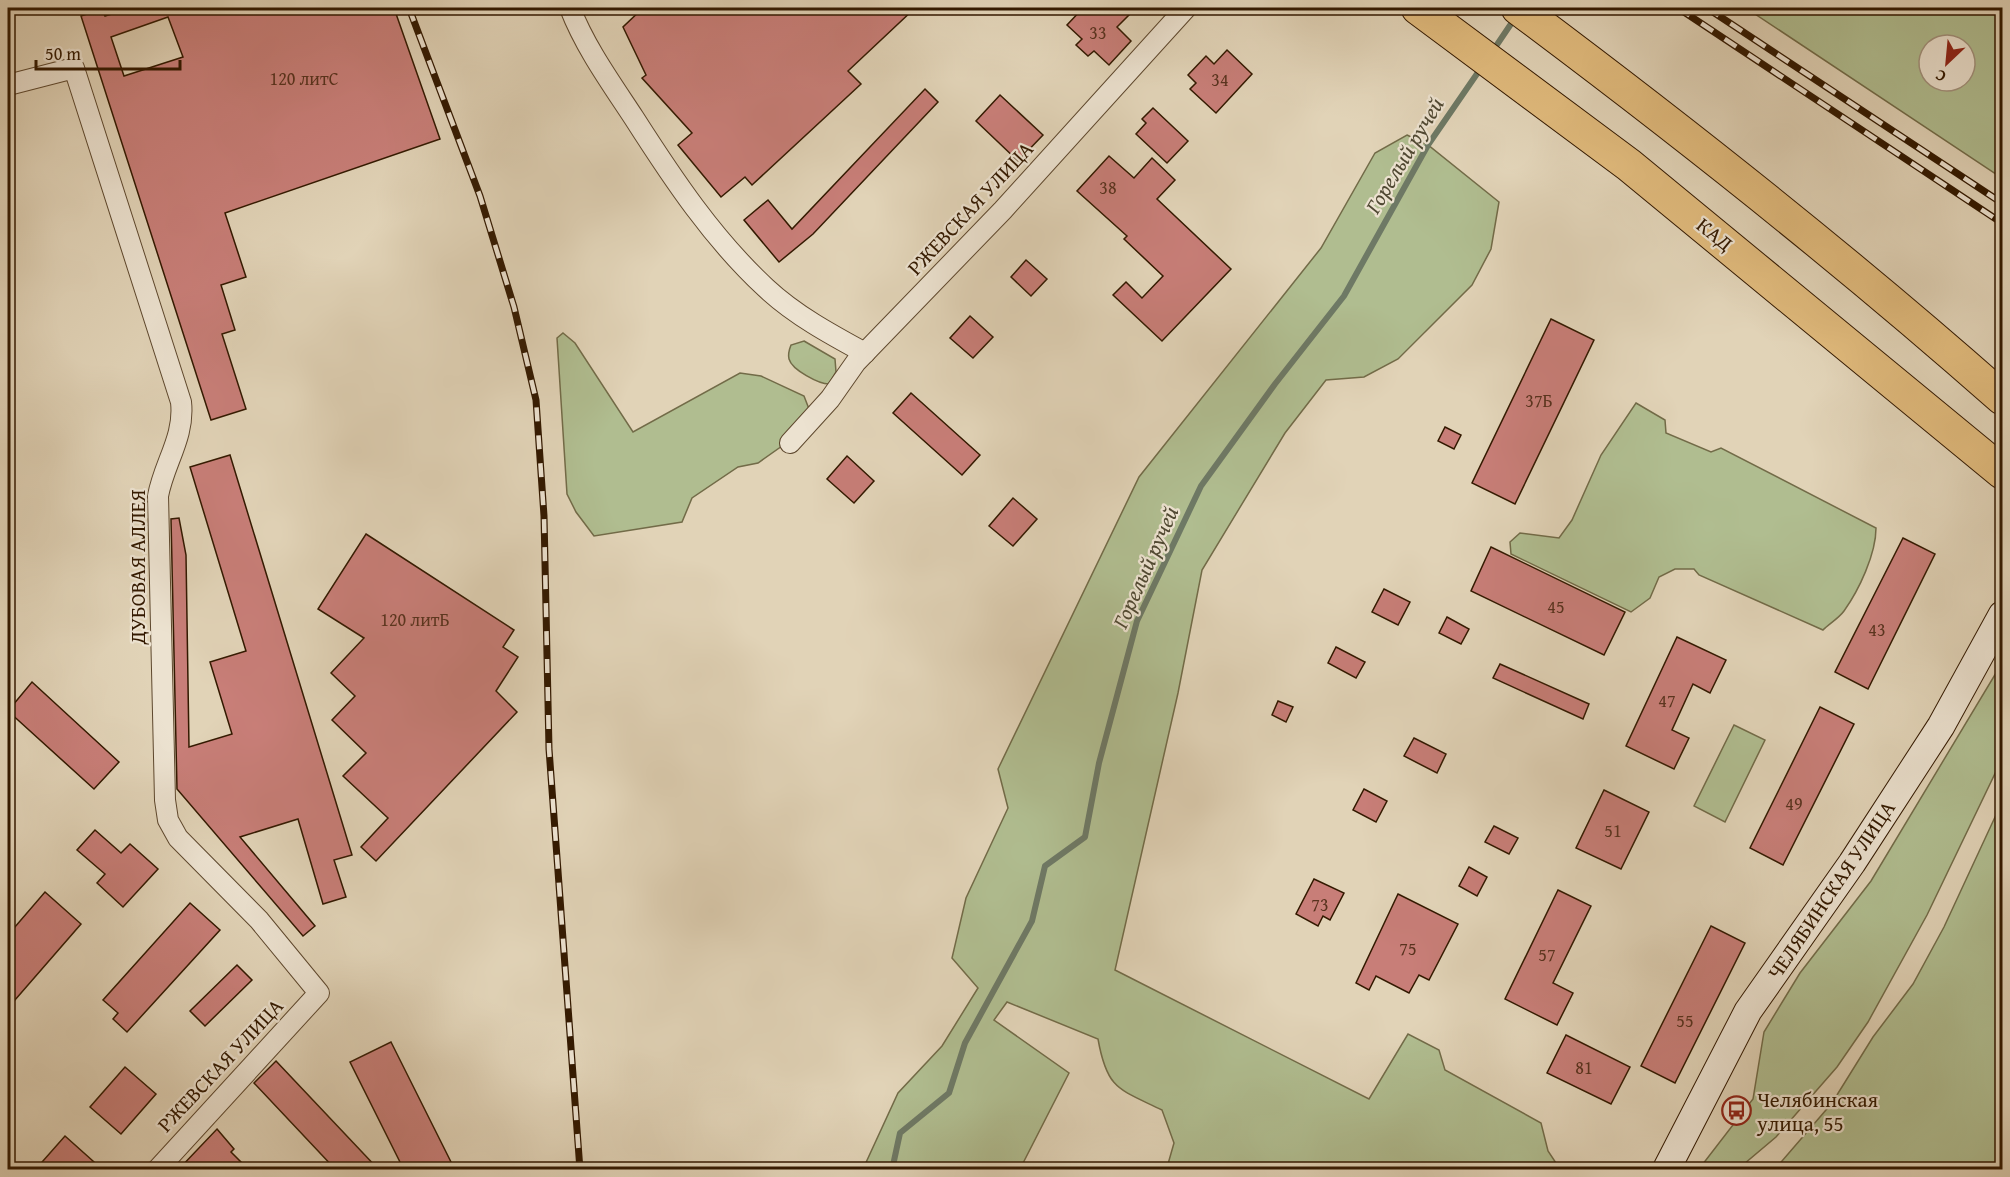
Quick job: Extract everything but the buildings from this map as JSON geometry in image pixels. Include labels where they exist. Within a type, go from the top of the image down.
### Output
[{"type":"highway","name":"КАД","points":[[1418,8],[1600,144],[1723,240],[2002,472]]},
{"type":"highway","points":[[1518,8],[1562,40],[1920,325],[2002,398]]},
{"type":"street","points":[[570,8],[600,66],[663,164],[719,240],[775,295],[807,321],[865,353]]},
{"type":"street","name":"РЖЕВСКАЯ УЛИЦА","points":[[790,443],[830,399],[865,353],[1003,210],[1186,8]]},
{"type":"street","name":"ДУБОВАЯ АЛЛЕЯ","points":[[8,85],[74,68],[181,402],[183,420],[179,439],[162,472],[158,496],[165,800],[168,820],[178,838],[259,920],[319,993]]},
{"type":"street","name":"ЧЕЛЯБИНСКАЯ УЛИЦА","points":[[1666,1170],[1748,1011],[1852,863],[1941,726],[2002,615]]},
{"type":"street","name":"РЖЕВСКАЯ УЛИЦА","points":[[157,1170],[319,993]]},
{"type":"green space","points":[[1746,8],[1982,8],[2002,18],[2002,178]]},
{"type":"green space","points":[[1407,135],[1428,145],[1499,202],[1491,249],[1472,285],[1398,359],[1364,377],[1326,380],[1285,433],[1202,570],[1178,693],[1115,970],[1369,1099],[1408,1034],[1439,1050],[1445,1070],[1541,1123],[1548,1151],[1560,1169],[1158,1169],[1168,1164],[1174,1143],[1162,1110],[1117,1086],[1106,1069],[1098,1039],[1007,1002],[994,1020],[1069,1073],[1020,1169],[863,1169],[898,1093],[942,1046],[978,988],[952,958],[966,898],[1008,808],[998,769],[1139,477],[1321,248],[1375,153]]},
{"type":"green space","points":[[563,333],[575,343],[633,432],[740,373],[761,376],[804,396],[809,409],[782,446],[758,463],[738,467],[692,498],[682,522],[594,536],[576,512],[567,494],[557,338]]},
{"type":"green space","points":[[804,341],[835,359],[836,372],[829,384],[806,376],[791,363],[789,351],[791,345]]},
{"type":"green space","points":[[1636,403],[1665,420],[1666,433],[1711,452],[1721,448],[1876,528],[1873,549],[1866,571],[1855,593],[1839,616],[1823,630],[1699,575],[1694,569],[1675,569],[1659,577],[1650,598],[1631,612],[1511,554],[1510,542],[1520,533],[1559,538],[1572,520],[1601,455]]},
{"type":"green space","points":[[2002,663],[2002,759],[1927,915],[1868,1022],[1837,1067],[1776,1137],[1738,1169],[1699,1169],[1753,1099],[1764,1032],[1800,973],[1871,881]]},
{"type":"green space","points":[[1734,725],[1765,740],[1725,822],[1694,806]]},
{"type":"green space","points":[[2002,802],[2002,1169],[1775,1169],[1832,1103],[1873,1037],[1913,984],[1944,927]]},
{"type":"waterway","name":"Горелый ручей","points":[[1492,52],[1515,18]]},
{"type":"waterway","name":"Горелый ручей","points":[[892,1170],[900,1133],[949,1093],[965,1043],[1032,921],[1045,866],[1085,837],[1099,763],[1137,621],[1201,486],[1275,384],[1344,296],[1428,145],[1481,68]]},
{"type":"railway","points":[[409,8],[480,196],[514,307],[536,400],[544,516],[549,749],[580,1170]]},
{"type":"railway","points":[[1678,8],[2002,223]]},
{"type":"railway","points":[[1707,8],[2002,203]]},
{"type":"place","name":"Челябинская улица, 55","points":[[1736,1111]]}]
